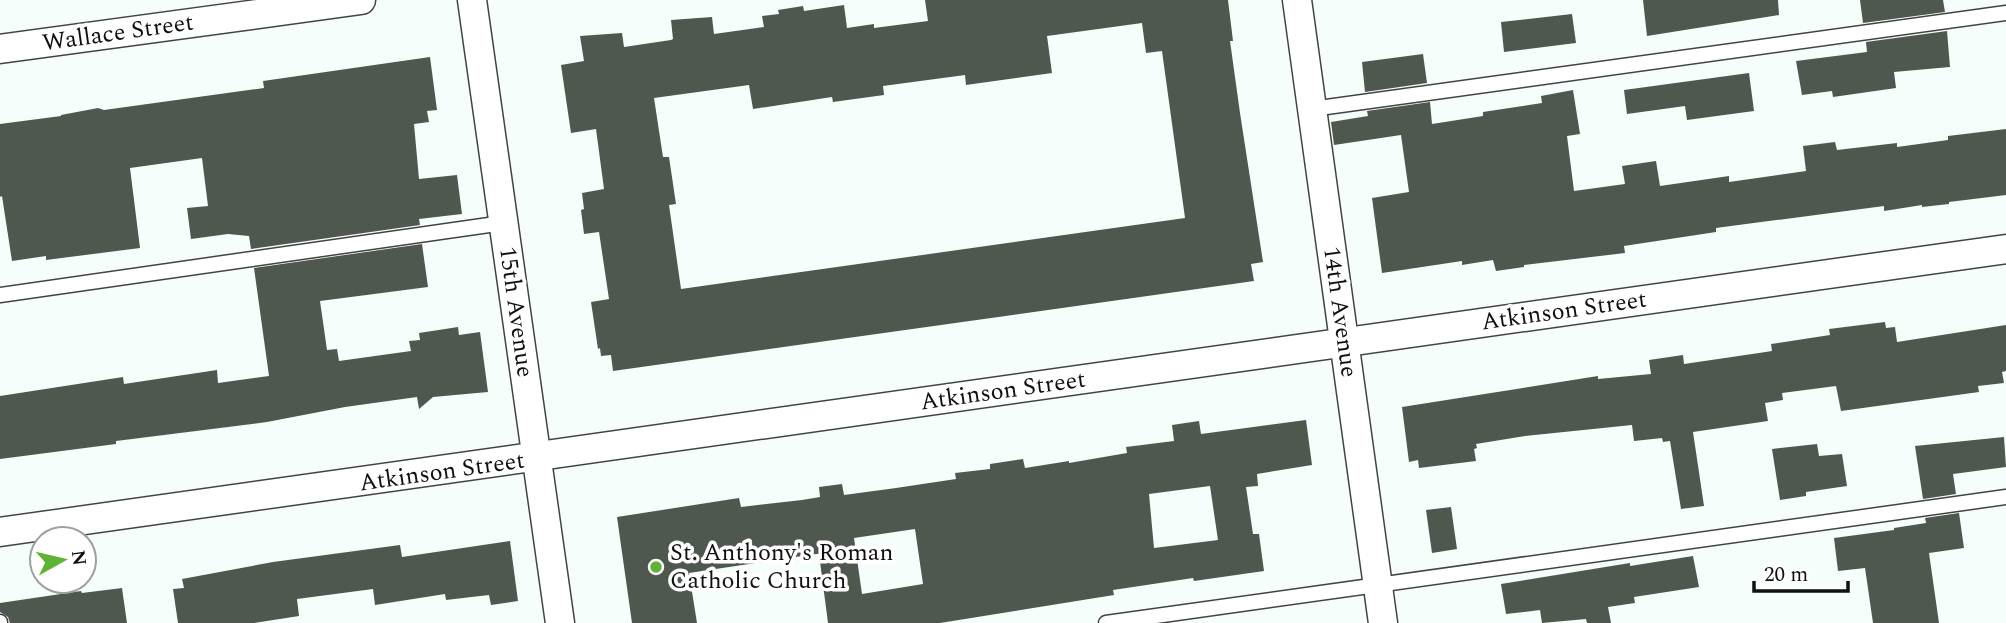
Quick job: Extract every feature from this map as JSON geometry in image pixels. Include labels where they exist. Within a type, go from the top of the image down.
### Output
[{"type":"street","name":"Wallace Street","points":[[0,49],[361,0]]},
{"type":"street","name":"15th Avenue","points":[[472,0],[560,623]]},
{"type":"street","name":"14th Avenue","points":[[1297,0],[1383,623]]},
{"type":"street","name":"Atkinson Street","points":[[0,532],[537,459],[1344,341],[2006,249]]},
{"type":"lane","points":[[1312,108],[2006,13]]},
{"type":"lane","points":[[0,295],[503,223]]},
{"type":"lane","points":[[1106,623],[2006,496]]},
{"type":"building","points":[[925,0],[1228,0],[1233,41],[1230,41],[1263,262],[1251,264],[1254,281],[613,371],[611,355],[601,356],[600,348],[598,349],[591,302],[609,299],[599,232],[584,234],[581,210],[584,209],[582,193],[604,189],[596,129],[571,133],[561,65],[584,61],[580,36],[622,33],[624,47],[673,39],[671,20],[712,17],[714,34],[764,27],[762,16],[803,6],[804,11],[844,5],[847,28],[874,24],[874,28],[928,21]],"holes":[[[1142,23],[1146,53],[1162,51],[1185,218],[681,289],[669,205],[676,204],[669,157],[663,157],[654,98],[749,85],[753,109],[832,97],[833,102],[884,95],[883,86],[965,75],[966,85],[1052,73],[1047,36]]]},
{"type":"building","points":[[1643,0],[1778,0],[1779,15],[1647,36]]},
{"type":"building","points":[[1860,0],[1943,0],[1945,12],[1863,23]]},
{"type":"building","points":[[1572,14],[1576,43],[1504,52],[1501,22]]},
{"type":"building","points":[[1947,31],[1950,67],[1894,72],[1896,88],[1833,97],[1832,91],[1802,95],[1796,61],[1867,52],[1866,42]]},
{"type":"building","points":[[1423,54],[1427,83],[1365,92],[1362,62]]},
{"type":"building","points":[[430,57],[437,110],[427,111],[429,122],[414,124],[419,179],[457,175],[462,214],[419,219],[420,225],[251,249],[249,236],[228,234],[191,239],[187,208],[208,206],[202,158],[130,168],[140,248],[46,260],[46,256],[12,261],[2,196],[0,197],[0,124],[98,108],[104,110],[264,88],[263,81]]},
{"type":"building","points":[[1749,73],[1754,111],[1687,120],[1685,106],[1627,114],[1624,90]]},
{"type":"building","points":[[1573,90],[1580,134],[1567,136],[1574,191],[1625,184],[1622,166],[1656,161],[1660,186],[1729,176],[1729,182],[1806,171],[1803,146],[1835,142],[1837,150],[1897,143],[1897,147],[1948,140],[1948,136],[2006,129],[2006,195],[1884,211],[1884,206],[1716,228],[1716,232],[1624,246],[1625,253],[1496,271],[1493,260],[1462,265],[1462,261],[1382,273],[1372,198],[1409,192],[1401,135],[1334,145],[1331,122],[1368,116],[1367,111],[1430,102],[1432,124],[1483,116],[1483,112],[1542,103],[1541,96]]},
{"type":"building","points":[[422,244],[428,287],[320,301],[327,350],[337,349],[339,361],[411,351],[409,341],[420,340],[419,333],[458,327],[459,335],[480,332],[488,392],[433,397],[419,409],[417,397],[267,422],[0,459],[0,396],[123,377],[124,384],[217,370],[218,383],[269,376],[254,268]]},
{"type":"building","points":[[1885,322],[1886,328],[1895,327],[1897,342],[2006,325],[2006,371],[2002,372],[2004,383],[1978,386],[1979,392],[1841,411],[1836,386],[1782,393],[1783,400],[1765,403],[1768,421],[1693,432],[1704,506],[1681,509],[1670,441],[1663,442],[1662,438],[1634,441],[1632,425],[1476,444],[1476,461],[1419,468],[1418,460],[1409,462],[1402,407],[1598,376],[1598,379],[1651,374],[1649,360],[1683,355],[1684,364],[1772,351],[1771,344],[1830,335],[1829,329]]},
{"type":"building","points":[[1306,420],[1312,465],[1257,474],[1258,486],[1246,487],[1253,534],[1259,534],[1264,571],[1113,590],[1114,595],[940,623],[828,623],[819,554],[816,554],[689,573],[697,623],[632,623],[617,517],[739,498],[741,507],[802,500],[820,497],[819,487],[842,484],[844,495],[896,488],[956,479],[955,473],[990,469],[990,464],[1023,459],[1025,468],[1069,463],[1127,453],[1126,447],[1174,441],[1172,425],[1199,421],[1201,434]],"holes":[[[1210,486],[1218,540],[1154,548],[1149,494]],[[915,529],[923,584],[862,594],[854,538]]]},
{"type":"building","points":[[2004,437],[2006,467],[1953,474],[1956,494],[1923,499],[1915,446]]},
{"type":"building","points":[[1817,444],[1819,456],[1842,454],[1847,486],[1806,492],[1806,496],[1780,500],[1772,449]]},
{"type":"building","points":[[1451,507],[1457,549],[1432,553],[1426,510]]},
{"type":"building","points":[[1959,513],[1964,548],[1929,553],[1939,623],[1873,623],[1865,568],[1838,571],[1834,538],[1894,530],[1926,523],[1925,518]]},
{"type":"building","points":[[510,541],[518,601],[491,605],[489,595],[446,600],[445,594],[375,605],[373,589],[297,599],[299,616],[254,623],[178,623],[173,589],[184,588],[182,579],[273,562],[400,545],[402,557]]},
{"type":"building","points":[[1693,556],[1699,587],[1634,597],[1635,603],[1608,607],[1611,623],[1587,623],[1586,619],[1542,623],[1540,610],[1506,614],[1501,584],[1630,563],[1630,566]]},
{"type":"building","points":[[122,588],[127,623],[10,623],[8,617],[0,612],[0,603],[54,595],[98,595],[98,591]]},
{"type":"place","name":"St. Anthony's Roman Catholic Church","points":[[656,567]]}]
